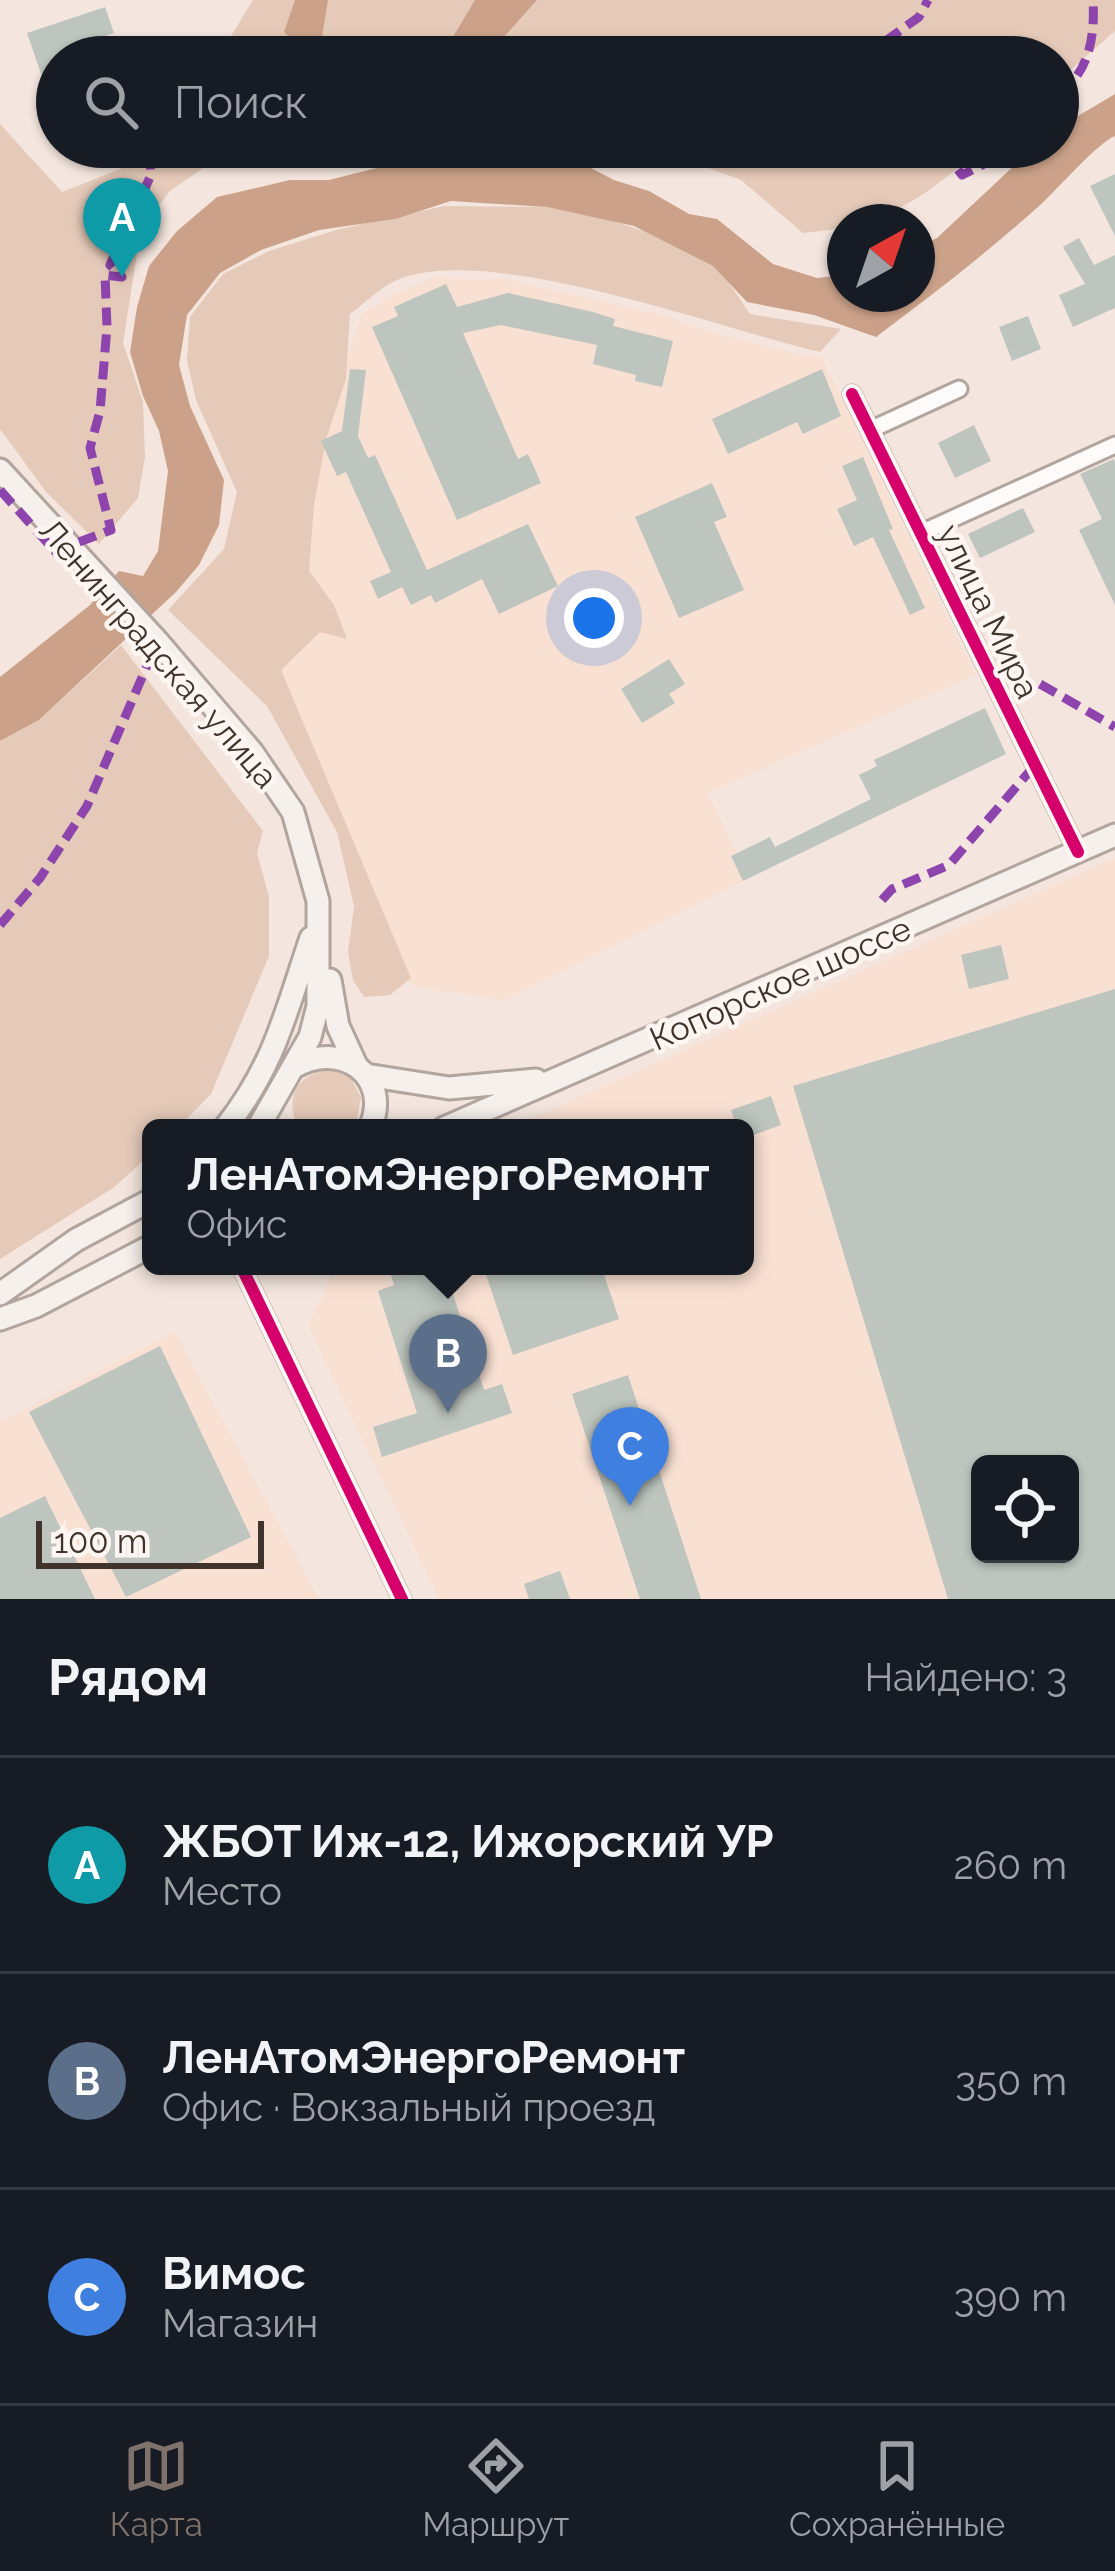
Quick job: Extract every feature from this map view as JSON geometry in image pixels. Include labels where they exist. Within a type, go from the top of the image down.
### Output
[{"type":"main road","name":"Ленинградская улица","points":[[0,470],[158,642],[280,789],[311,865],[320,914]]},
{"type":"main road","name":"Копорское шоссе","points":[[465,1119],[1115,836]]},
{"type":"main road","points":[[264,1119],[310,1037],[318,1006],[320,914]]},
{"type":"main road","points":[[320,914],[328,946],[332,1003],[375,1094],[374,1119]]},
{"type":"main road","points":[[231,1119],[273,1051],[320,914]]},
{"type":"main road","points":[[294,1067],[324,1055],[361,1070],[449,1088],[561,1078]]},
{"type":"main road","points":[[276,1103],[280,1119]]},
{"type":"main road","points":[[0,1294],[76,1240],[142,1204]]},
{"type":"main road","points":[[0,1319],[36,1306],[142,1251]]},
{"type":"street","points":[[870,430],[958,389]]},
{"type":"street","name":"улица Мира","points":[[852,394],[1078,852]]},
{"type":"street","points":[[921,533],[1115,445]]},
{"type":"street","points":[[245,1275],[402,1599]]},
{"type":"shaded area","points":[[253,0],[1115,0],[1115,31],[1079,63],[1079,36],[231,36]]},
{"type":"shaded area","points":[[295,0],[328,0],[322,36],[284,32]]},
{"type":"shaded area","points":[[475,0],[537,0],[505,36],[454,36]]},
{"type":"shaded area","points":[[1115,94],[1115,136],[1079,167],[1079,115]]},
{"type":"shaded area","points":[[0,124],[62,192],[123,168],[203,168],[170,191],[141,228],[123,343],[143,402],[145,457],[138,498],[99,544],[46,492],[0,429]]},
{"type":"shaded area","points":[[376,168],[591,168],[649,191],[689,214],[717,219],[773,264],[827,277],[827,312],[908,312],[876,337],[814,315],[747,302],[713,266],[634,226],[547,207],[451,201],[395,219],[319,230],[261,250],[220,273],[187,315],[179,365],[190,406],[224,480],[219,525],[199,565],[176,592],[39,720],[0,741],[0,677],[90,605],[119,571],[143,576],[158,551],[168,471],[130,352],[137,307],[149,266],[177,231],[217,197],[290,180],[329,180]]},
{"type":"shaded area","points":[[708,168],[957,168],[906,204],[827,204],[827,230],[803,233],[741,180]]},
{"type":"shaded area","points":[[1012,168],[1078,168],[935,291],[935,239]]},
{"type":"shaded area","points":[[444,206],[548,207],[604,218],[715,262],[750,314],[841,329],[820,352],[604,292],[486,272],[435,271],[395,281],[350,314],[346,379],[326,439],[309,571],[334,605],[347,639],[320,632],[281,670],[411,978],[390,995],[364,997],[353,980],[348,952],[354,906],[337,832],[267,706],[168,610],[224,549],[237,492],[196,400],[187,360],[190,317],[223,274],[269,251],[336,230]]},
{"type":"shaded area","points":[[434,278],[506,279],[822,357],[975,675],[708,793],[737,853],[731,857],[743,881],[504,1000],[410,986],[257,656],[314,455],[362,314]]},
{"type":"shaded area","points":[[121,645],[263,831],[257,853],[269,897],[269,956],[211,1094],[187,1119],[142,1119],[142,1162],[113,1188],[0,1259],[0,741],[39,720]]},
{"type":"shaded area","points":[[1115,858],[1115,1599],[439,1599],[308,1326],[332,1275],[754,1275],[754,1119],[530,1119]]},
{"type":"shaded area","points":[[333,1070],[351,1079],[361,1097],[357,1119],[295,1119],[292,1107],[297,1088],[321,1071]]},
{"type":"shaded area","points":[[175,1332],[319,1599],[0,1599],[0,1422]]},
{"type":"building","points":[[105,7],[114,33],[36,36],[36,59],[27,33]]},
{"type":"building","points":[[1115,174],[1115,236],[1090,186]]},
{"type":"building","points":[[1079,238],[1094,265],[1115,255],[1115,308],[1073,327],[1059,295],[1085,284],[1063,247]]},
{"type":"building","points":[[446,284],[457,307],[508,293],[593,312],[615,319],[613,326],[673,341],[662,387],[593,364],[597,345],[501,325],[463,333],[518,459],[528,454],[541,483],[457,520],[372,327],[398,316],[394,307]]},
{"type":"building","points":[[1028,316],[1041,349],[1012,361],[999,327]]},
{"type":"building","points":[[350,369],[366,370],[358,436],[368,458],[375,455],[427,570],[528,524],[558,586],[499,614],[482,579],[435,603],[431,595],[411,605],[402,587],[378,599],[370,581],[391,572],[346,472],[337,476],[321,441],[342,431]]},
{"type":"building","points":[[822,369],[841,416],[803,434],[797,422],[728,454],[712,419]]},
{"type":"building","points":[[974,425],[991,461],[955,478],[938,443]]},
{"type":"building","points":[[863,457],[893,529],[889,530],[925,608],[910,615],[873,537],[854,546],[837,509],[857,500],[842,466]]},
{"type":"building","points":[[1114,459],[1115,605],[1079,530],[1102,519],[1080,474]]},
{"type":"building","points":[[712,483],[727,517],[714,522],[744,590],[679,618],[635,517]]},
{"type":"building","points":[[1023,508],[1035,532],[980,558],[968,534]]},
{"type":"building","points":[[669,659],[685,684],[669,694],[675,703],[642,723],[621,689]]},
{"type":"building","points":[[985,708],[1006,754],[743,881],[731,856],[770,837],[775,847],[871,799],[859,775],[877,766],[874,760]]},
{"type":"building","points":[[1001,945],[1009,979],[969,989],[961,955]]},
{"type":"building","points":[[1115,989],[1115,1599],[948,1599],[793,1086]]},
{"type":"building","points":[[771,1096],[781,1125],[754,1135],[754,1119],[734,1119],[731,1110]]},
{"type":"building","points":[[391,1275],[447,1275],[484,1390],[502,1384],[512,1413],[382,1457],[373,1427],[417,1413],[378,1291],[394,1285]]},
{"type":"building","points":[[486,1275],[604,1275],[619,1319],[513,1355]]},
{"type":"building","points":[[160,1346],[251,1537],[126,1597],[29,1412]]},
{"type":"building","points":[[628,1375],[701,1599],[640,1599],[572,1394]]},
{"type":"building","points":[[45,1496],[95,1599],[0,1599],[0,1518]]},
{"type":"building","points":[[560,1571],[570,1599],[529,1599],[524,1584]]},
{"type":"marked path","points":[[892,36],[919,17],[928,0]]},
{"type":"marked path","points":[[1079,72],[1088,52],[1093,0]]},
{"type":"marked path","points":[[79,542],[111,530],[90,448],[100,411],[107,327],[105,275],[122,277],[110,265],[150,168]]},
{"type":"marked path","points":[[957,168],[962,175],[976,168]]},
{"type":"marked path","points":[[0,490],[62,559]]},
{"type":"marked path","points":[[0,925],[40,878],[87,806],[152,654],[149,650]]},
{"type":"marked path","points":[[1040,684],[1115,727]]},
{"type":"marked path","points":[[882,900],[892,889],[949,865],[1035,765]]},
{"type":"cycle path","points":[[852,394],[1078,852]]},
{"type":"cycle path","points":[[245,1275],[402,1599]]},
{"type":"place","name":"ЖБОТ Иж-12, Ижорский УР","points":[[122,277]]},
{"type":"place","name":"ЛенАтомЭнергоРемонт","points":[[448,1413]]},
{"type":"place","name":"Вимос","points":[[630,1506]]}]
